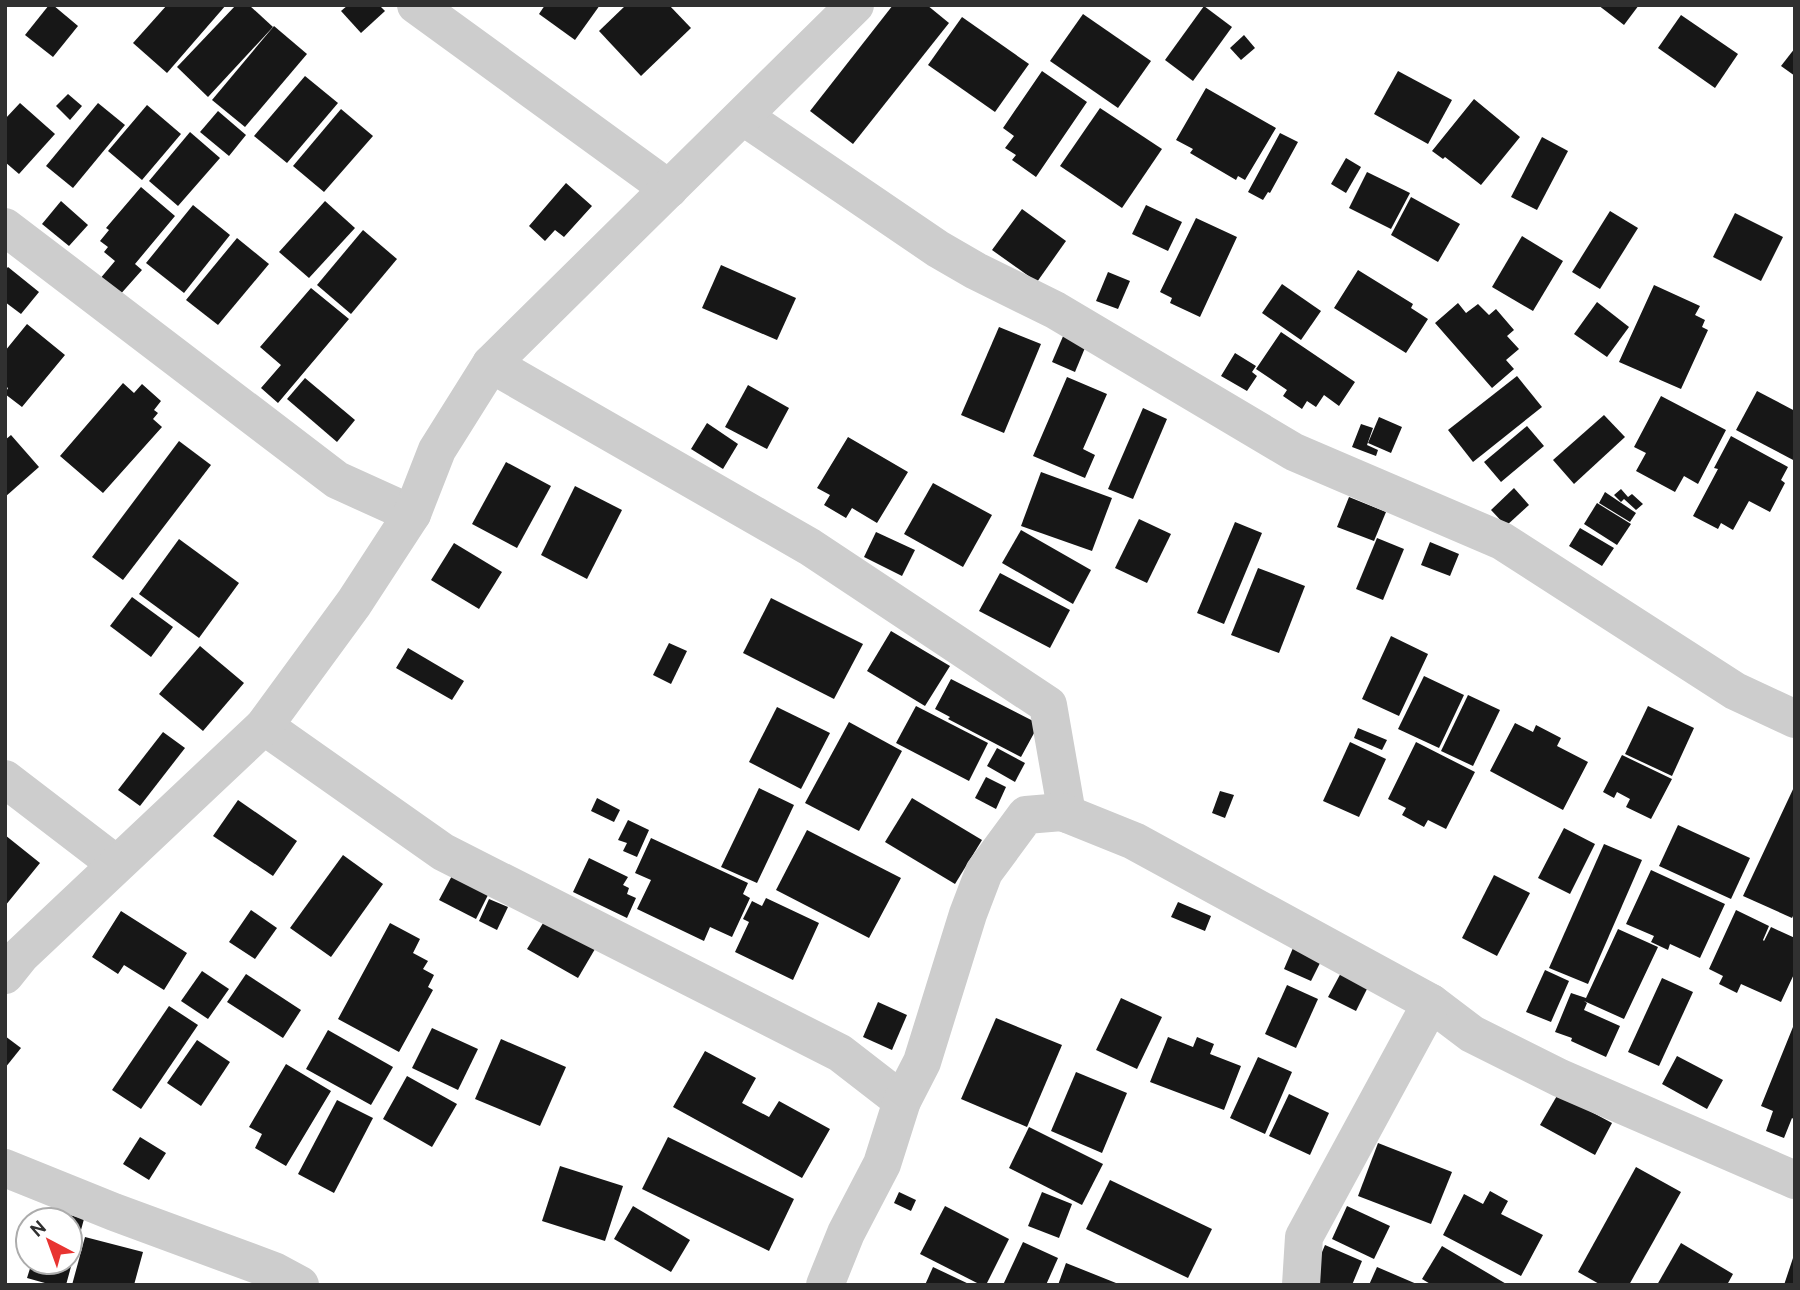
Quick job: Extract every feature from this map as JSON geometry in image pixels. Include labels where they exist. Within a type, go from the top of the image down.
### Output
[{"type":"street","points":[[416,5],[669,189]]},
{"type":"street","points":[[5,975],[21,955],[264,726],[354,603],[412,514],[437,450],[491,364],[855,5]]},
{"type":"street","points":[[744,117],[938,249],[976,271],[1055,310],[1294,452],[1502,541],[1735,691],[1795,719]]},
{"type":"street","points":[[5,227],[337,480],[412,514]]},
{"type":"street","points":[[491,364],[810,547],[1048,705],[1067,814]]},
{"type":"street","points":[[264,726],[443,852],[840,1053],[902,1101]]},
{"type":"street","points":[[5,779],[116,864]]},
{"type":"street","points":[[825,1285],[846,1233],[882,1164],[902,1101],[922,1062],[968,914],[984,872],[1026,815],[1062,812],[1135,841],[1431,1003],[1472,1034],[1560,1078],[1795,1180]]},
{"type":"street","points":[[1301,1285],[1304,1237],[1431,1003]]},
{"type":"street","points":[[5,1168],[283,1280]]},
{"type":"building","points":[[49,5],[53,5],[78,26],[53,57],[25,35]]},
{"type":"building","points":[[167,5],[226,5],[167,73],[133,43]]},
{"type":"building","points":[[236,5],[249,5],[273,27],[208,97],[177,67]]},
{"type":"building","points":[[348,5],[379,5],[385,11],[361,33],[341,11]]},
{"type":"building","points":[[545,5],[600,5],[575,40],[539,14]]},
{"type":"building","points":[[626,5],[669,5],[691,28],[641,76],[599,31]]},
{"type":"building","points":[[893,5],[927,5],[949,23],[853,144],[810,111]]},
{"type":"building","points":[[1598,5],[1639,5],[1624,25]]},
{"type":"building","points":[[1204,6],[1232,27],[1193,81],[1165,60]]},
{"type":"building","points":[[1083,14],[1151,61],[1118,108],[1050,61]]},
{"type":"building","points":[[1681,15],[1738,54],[1715,88],[1658,48]]},
{"type":"building","points":[[962,17],[1029,64],[995,112],[928,65]]},
{"type":"building","points":[[274,26],[307,54],[245,127],[212,100]]},
{"type":"building","points":[[1244,35],[1255,48],[1241,60],[1230,48]]},
{"type":"building","points":[[1795,48],[1795,76],[1781,66]]},
{"type":"building","points":[[1042,71],[1087,102],[1036,177],[1012,160],[1016,155],[1005,148],[1014,136],[1003,128]]},
{"type":"building","points":[[1398,71],[1452,100],[1428,144],[1374,114]]},
{"type":"building","points":[[305,76],[338,103],[287,163],[254,136]]},
{"type":"building","points":[[1206,88],[1276,128],[1245,180],[1238,176],[1236,180],[1190,153],[1193,149],[1176,140]]},
{"type":"building","points":[[68,94],[82,106],[70,120],[56,106]]},
{"type":"building","points":[[1474,99],[1520,137],[1481,185],[1445,157],[1443,159],[1432,151]]},
{"type":"building","points":[[20,103],[55,134],[19,174],[5,162],[5,119]]},
{"type":"building","points":[[98,103],[125,125],[73,188],[46,166]]},
{"type":"building","points":[[147,105],[181,134],[142,180],[108,151]]},
{"type":"building","points":[[1100,108],[1162,149],[1122,208],[1060,166]]},
{"type":"building","points":[[341,109],[373,136],[324,192],[293,166]]},
{"type":"building","points":[[218,111],[246,135],[229,156],[200,132]]},
{"type":"building","points":[[190,132],[220,158],[178,206],[149,181]]},
{"type":"building","points":[[1280,133],[1298,142],[1270,193],[1268,192],[1263,200],[1248,192]]},
{"type":"building","points":[[1542,137],[1568,151],[1537,210],[1511,197]]},
{"type":"building","points":[[1346,158],[1361,167],[1346,193],[1331,184]]},
{"type":"building","points":[[1367,172],[1410,193],[1391,229],[1349,208]]},
{"type":"building","points":[[566,183],[592,206],[564,237],[555,230],[545,241],[529,226]]},
{"type":"building","points":[[141,187],[175,216],[135,264],[142,270],[118,297],[99,280],[115,261],[104,252],[108,247],[100,241],[109,230],[106,228]]},
{"type":"building","points":[[1411,197],[1460,224],[1438,262],[1391,235]]},
{"type":"building","points":[[61,201],[88,225],[69,246],[42,224]]},
{"type":"building","points":[[325,201],[355,228],[309,278],[279,252]]},
{"type":"building","points":[[193,205],[230,235],[184,293],[146,263]]},
{"type":"building","points":[[1146,205],[1182,222],[1168,251],[1132,234]]},
{"type":"building","points":[[1022,209],[1066,241],[1037,282],[992,250]]},
{"type":"building","points":[[1610,211],[1638,228],[1600,289],[1572,272]]},
{"type":"building","points":[[1735,213],[1783,237],[1761,281],[1713,257]]},
{"type":"building","points":[[1196,218],[1237,237],[1200,317],[1170,303],[1172,298],[1160,292]]},
{"type":"building","points":[[363,230],[397,259],[351,314],[317,285]]},
{"type":"building","points":[[1522,236],[1563,261],[1533,311],[1492,287]]},
{"type":"building","points":[[237,238],[269,264],[218,325],[186,300]]},
{"type":"building","points":[[721,265],[796,298],[777,340],[702,308]]},
{"type":"building","points":[[8,267],[39,292],[21,314],[5,302],[5,270]]},
{"type":"building","points":[[1358,270],[1413,304],[1411,308],[1428,319],[1406,353],[1334,308]]},
{"type":"building","points":[[1108,272],[1130,281],[1118,309],[1096,301]]},
{"type":"building","points":[[1282,284],[1321,311],[1301,340],[1262,313]]},
{"type":"building","points":[[1654,285],[1700,306],[1695,315],[1705,320],[1702,327],[1708,330],[1681,389],[1619,362]]},
{"type":"building","points":[[311,288],[349,319],[278,403],[261,388],[281,365],[260,347]]},
{"type":"building","points":[[1597,302],[1629,327],[1607,357],[1574,334]]},
{"type":"building","points":[[1458,303],[1466,313],[1478,304],[1489,315],[1496,309],[1514,330],[1507,336],[1519,349],[1506,360],[1514,369],[1492,388],[1435,323]]},
{"type":"building","points":[[27,324],[65,355],[22,407],[5,394],[8,388],[5,386],[5,351]]},
{"type":"building","points":[[999,327],[1041,344],[1004,433],[961,415]]},
{"type":"building","points":[[1281,332],[1355,382],[1339,406],[1324,395],[1316,407],[1307,401],[1302,409],[1283,396],[1287,390],[1256,369]]},
{"type":"building","points":[[1064,334],[1087,343],[1075,372],[1052,362]]},
{"type":"building","points":[[1235,353],[1256,366],[1252,372],[1257,376],[1247,391],[1221,376]]},
{"type":"building","points":[[1517,376],[1542,407],[1473,462],[1448,430]]},
{"type":"building","points":[[1067,377],[1107,394],[1083,449],[1095,455],[1085,478],[1033,456]]},
{"type":"building","points":[[305,378],[355,420],[337,442],[287,399]]},
{"type":"building","points":[[123,383],[134,393],[142,384],[161,401],[154,410],[158,413],[153,419],[162,427],[103,493],[60,456]]},
{"type":"building","points":[[748,385],[789,408],[767,449],[725,427]]},
{"type":"building","points":[[1757,391],[1795,411],[1795,461],[1736,430]]},
{"type":"building","points":[[1661,396],[1726,430],[1698,484],[1684,476],[1675,492],[1636,471],[1646,453],[1634,447]]},
{"type":"building","points":[[1143,408],[1167,419],[1133,499],[1108,489]]},
{"type":"building","points":[[1604,415],[1625,437],[1574,484],[1553,460]]},
{"type":"building","points":[[1379,417],[1402,427],[1391,453],[1368,443]]},
{"type":"building","points":[[707,423],[738,444],[723,469],[691,449]]},
{"type":"building","points":[[1361,424],[1373,428],[1367,445],[1378,450],[1376,456],[1352,447]]},
{"type":"building","points":[[1527,426],[1544,446],[1501,482],[1484,462]]},
{"type":"building","points":[[11,435],[39,467],[5,497],[5,440]]},
{"type":"building","points":[[1731,436],[1788,467],[1781,480],[1785,483],[1770,512],[1749,501],[1733,530],[1721,523],[1718,529],[1693,516],[1718,469],[1714,468]]},
{"type":"building","points":[[848,437],[908,472],[877,523],[852,508],[846,518],[824,505],[830,495],[817,488]]},
{"type":"building","points":[[179,441],[211,465],[123,580],[92,557]]},
{"type":"building","points":[[506,462],[551,486],[517,548],[472,524]]},
{"type":"building","points":[[1041,472],[1112,498],[1092,551],[1021,526]]},
{"type":"building","points":[[933,483],[992,515],[963,567],[904,534]]},
{"type":"building","points":[[575,486],[622,510],[587,579],[541,555]]},
{"type":"building","points":[[1514,488],[1529,505],[1506,526],[1491,510]]},
{"type":"building","points":[[1621,489],[1628,497],[1632,494],[1643,504],[1636,510],[1624,499],[1621,502],[1614,495]]},
{"type":"building","points":[[1605,492],[1636,513],[1630,522],[1599,503]]},
{"type":"building","points":[[1349,497],[1386,512],[1374,541],[1337,527]]},
{"type":"building","points":[[1597,503],[1631,524],[1617,545],[1584,524]]},
{"type":"building","points":[[1139,519],[1171,534],[1147,583],[1115,568]]},
{"type":"building","points":[[1235,522],[1262,533],[1224,624],[1197,613]]},
{"type":"building","points":[[1580,528],[1614,548],[1602,566],[1569,546]]},
{"type":"building","points":[[1021,530],[1091,570],[1073,604],[1002,563]]},
{"type":"building","points":[[876,532],[915,550],[902,576],[864,557]]},
{"type":"building","points":[[1377,538],[1404,549],[1383,600],[1356,589]]},
{"type":"building","points":[[179,539],[239,583],[199,638],[139,594]]},
{"type":"building","points":[[1430,542],[1459,554],[1450,576],[1421,565]]},
{"type":"building","points":[[454,543],[502,572],[479,609],[431,580]]},
{"type":"building","points":[[1258,568],[1305,586],[1279,653],[1231,635]]},
{"type":"building","points":[[1000,573],[1070,610],[1050,648],[979,611]]},
{"type":"building","points":[[132,597],[173,627],[151,657],[110,626]]},
{"type":"building","points":[[771,598],[863,644],[834,699],[743,653]]},
{"type":"building","points":[[891,631],[950,666],[925,706],[867,671]]},
{"type":"building","points":[[1391,636],[1428,654],[1399,716],[1362,699]]},
{"type":"building","points":[[669,643],[687,651],[671,684],[653,675]]},
{"type":"building","points":[[200,646],[244,683],[203,731],[159,694]]},
{"type":"building","points":[[408,648],[464,681],[452,700],[396,668]]},
{"type":"building","points":[[1424,676],[1464,695],[1439,748],[1398,729]]},
{"type":"building","points":[[951,679],[1039,724],[1021,757],[948,719],[950,717],[935,709]]},
{"type":"building","points":[[1468,695],[1500,710],[1473,766],[1441,751]]},
{"type":"building","points":[[916,706],[988,743],[969,781],[896,743]]},
{"type":"building","points":[[1648,706],[1694,728],[1672,776],[1625,754]]},
{"type":"building","points":[[777,707],[830,733],[801,789],[749,762]]},
{"type":"building","points":[[849,722],[902,751],[859,831],[805,803]]},
{"type":"building","points":[[1515,723],[1533,732],[1536,725],[1561,738],[1557,746],[1588,762],[1563,810],[1490,771]]},
{"type":"building","points":[[1358,728],[1387,740],[1382,750],[1354,738]]},
{"type":"building","points":[[163,732],[185,748],[140,806],[118,790]]},
{"type":"building","points":[[1350,742],[1386,759],[1359,817],[1323,801]]},
{"type":"building","points":[[1416,742],[1475,772],[1446,829],[1428,820],[1424,827],[1402,815],[1406,808],[1388,799]]},
{"type":"building","points":[[997,748],[1025,763],[1015,782],[987,766]]},
{"type":"building","points":[[1622,755],[1672,779],[1651,819],[1626,807],[1630,799],[1617,792],[1614,798],[1603,792]]},
{"type":"building","points":[[986,777],[1006,787],[996,809],[975,798]]},
{"type":"building","points":[[1795,785],[1795,912],[1792,918],[1743,896]]},
{"type":"building","points":[[759,788],[794,805],[757,883],[721,867]]},
{"type":"building","points":[[1220,791],[1234,795],[1225,818],[1212,813]]},
{"type":"building","points":[[597,798],[620,810],[614,822],[591,811]]},
{"type":"building","points":[[912,798],[982,840],[955,884],[885,842]]},
{"type":"building","points":[[238,800],[297,841],[273,876],[213,836]]},
{"type":"building","points":[[628,820],[649,830],[637,857],[623,851],[627,843],[618,840]]},
{"type":"building","points":[[1678,825],[1750,858],[1731,899],[1659,866]]},
{"type":"building","points":[[1564,828],[1595,844],[1570,894],[1538,878]]},
{"type":"building","points":[[807,830],[901,878],[869,938],[776,890]]},
{"type":"building","points":[[5,835],[40,863],[5,906]]},
{"type":"building","points":[[651,838],[748,883],[743,894],[750,898],[732,937],[710,927],[704,941],[637,909],[651,880],[635,873]]},
{"type":"building","points":[[1604,844],[1642,860],[1588,984],[1549,968]]},
{"type":"building","points":[[343,855],[383,884],[331,957],[290,928]]},
{"type":"building","points":[[589,858],[628,877],[623,885],[629,888],[627,894],[636,898],[627,918],[573,892]]},
{"type":"building","points":[[1651,870],[1725,904],[1700,958],[1670,944],[1668,950],[1651,942],[1654,936],[1626,924]]},
{"type":"building","points":[[454,872],[490,891],[476,919],[439,900]]},
{"type":"building","points":[[1494,875],[1530,893],[1497,956],[1462,938]]},
{"type":"building","points":[[766,898],[819,923],[793,980],[735,952],[749,922],[743,919],[752,901],[762,906]]},
{"type":"building","points":[[489,899],[508,907],[497,930],[479,921]]},
{"type":"building","points":[[1178,902],[1211,916],[1205,931],[1171,917]]},
{"type":"building","points":[[251,910],[277,928],[255,959],[229,942]]},
{"type":"building","points":[[1736,910],[1769,926],[1764,941],[1771,927],[1795,938],[1795,972],[1781,1002],[1741,984],[1737,993],[1719,984],[1723,976],[1709,969]]},
{"type":"building","points":[[121,911],[187,953],[164,990],[124,965],[118,974],[92,957]]},
{"type":"building","points":[[545,920],[595,949],[578,978],[527,949]]},
{"type":"building","points":[[390,923],[420,939],[413,953],[428,961],[423,969],[434,975],[428,987],[433,990],[399,1052],[338,1019]]},
{"type":"building","points":[[1618,929],[1658,947],[1624,1019],[1584,1001],[1587,1003],[1584,1010],[1620,1026],[1606,1057],[1555,1032],[1571,993],[1586,998]]},
{"type":"building","points":[[1293,948],[1321,961],[1311,981],[1284,969]]},
{"type":"building","points":[[1343,969],[1370,983],[1356,1011],[1328,997]]},
{"type":"building","points":[[1545,970],[1569,981],[1551,1022],[1526,1012]]},
{"type":"building","points":[[202,971],[229,989],[208,1019],[181,1001]]},
{"type":"building","points":[[246,974],[301,1010],[283,1038],[227,1002]]},
{"type":"building","points":[[1662,978],[1693,992],[1659,1066],[1628,1052]]},
{"type":"building","points":[[1287,985],[1318,999],[1296,1048],[1265,1034]]},
{"type":"building","points":[[1121,998],[1162,1017],[1137,1069],[1096,1050]]},
{"type":"building","points":[[878,1002],[907,1015],[892,1050],[863,1037]]},
{"type":"building","points":[[169,1006],[198,1025],[141,1109],[112,1090]]},
{"type":"building","points":[[996,1018],[1062,1045],[1027,1127],[961,1099]]},
{"type":"building","points":[[1795,1022],[1795,1120],[1792,1118],[1784,1138],[1766,1131],[1773,1111],[1761,1106]]},
{"type":"building","points":[[432,1028],[478,1049],[458,1090],[412,1068]]},
{"type":"building","points":[[328,1030],[393,1067],[371,1105],[306,1069]]},
{"type":"building","points":[[5,1036],[21,1048],[5,1068]]},
{"type":"building","points":[[1168,1037],[1193,1047],[1197,1037],[1214,1044],[1210,1054],[1241,1066],[1224,1110],[1150,1082]]},
{"type":"building","points":[[501,1039],[566,1067],[540,1126],[475,1099]]},
{"type":"building","points":[[197,1040],[230,1062],[201,1106],[167,1083]]},
{"type":"building","points":[[705,1051],[756,1078],[742,1103],[769,1117],[779,1101],[830,1129],[802,1178],[673,1107]]},
{"type":"building","points":[[1677,1056],[1723,1080],[1707,1109],[1662,1084]]},
{"type":"building","points":[[1258,1057],[1292,1072],[1265,1134],[1230,1118]]},
{"type":"building","points":[[286,1064],[331,1091],[286,1166],[255,1148],[262,1134],[249,1127]]},
{"type":"building","points":[[1076,1072],[1127,1093],[1102,1153],[1051,1131]]},
{"type":"building","points":[[407,1076],[457,1104],[432,1147],[383,1119]]},
{"type":"building","points":[[1289,1094],[1329,1113],[1310,1155],[1269,1136]]},
{"type":"building","points":[[1558,1094],[1612,1123],[1595,1155],[1540,1125]]},
{"type":"building","points":[[337,1100],[373,1118],[334,1193],[298,1174]]},
{"type":"building","points":[[1029,1127],[1103,1164],[1082,1205],[1009,1168]]},
{"type":"building","points":[[140,1137],[166,1153],[149,1180],[123,1164]]},
{"type":"building","points":[[668,1137],[794,1199],[769,1251],[642,1189]]},
{"type":"building","points":[[1378,1143],[1452,1172],[1431,1224],[1358,1196]]},
{"type":"building","points":[[560,1166],[623,1186],[605,1241],[542,1221]]},
{"type":"building","points":[[1636,1167],[1681,1192],[1629,1285],[1601,1285],[1578,1272]]},
{"type":"building","points":[[1110,1180],[1212,1229],[1188,1278],[1086,1229]]},
{"type":"building","points":[[1490,1191],[1508,1201],[1501,1214],[1543,1235],[1521,1276],[1443,1235],[1464,1194],[1483,1204]]},
{"type":"building","points":[[899,1192],[916,1200],[911,1211],[894,1203]]},
{"type":"building","points":[[1042,1192],[1072,1204],[1059,1238],[1028,1226]]},
{"type":"building","points":[[633,1206],[690,1240],[671,1272],[614,1239]]},
{"type":"building","points":[[945,1206],[1009,1239],[986,1285],[981,1285],[920,1254]]},
{"type":"building","points":[[1347,1206],[1390,1226],[1374,1259],[1332,1239]]},
{"type":"building","points":[[85,1237],[143,1252],[134,1285],[72,1285],[74,1276],[84,1276]]},
{"type":"building","points":[[1023,1242],[1058,1258],[1046,1285],[1003,1285]]},
{"type":"building","points":[[1681,1243],[1733,1274],[1727,1285],[1657,1285]]},
{"type":"building","points":[[1325,1245],[1362,1261],[1352,1285],[1308,1285]]},
{"type":"building","points":[[1442,1246],[1508,1285],[1432,1285],[1422,1279]]},
{"type":"building","points":[[1794,1255],[1795,1285],[1784,1285]]},
{"type":"building","points":[[1066,1263],[1121,1285],[1058,1285]]},
{"type":"building","points":[[933,1267],[971,1285],[925,1285]]},
{"type":"building","points":[[1377,1267],[1419,1285],[1369,1285]]},
{"type":"building","points":[[68,1276],[66,1285],[52,1285],[27,1278]]}]
